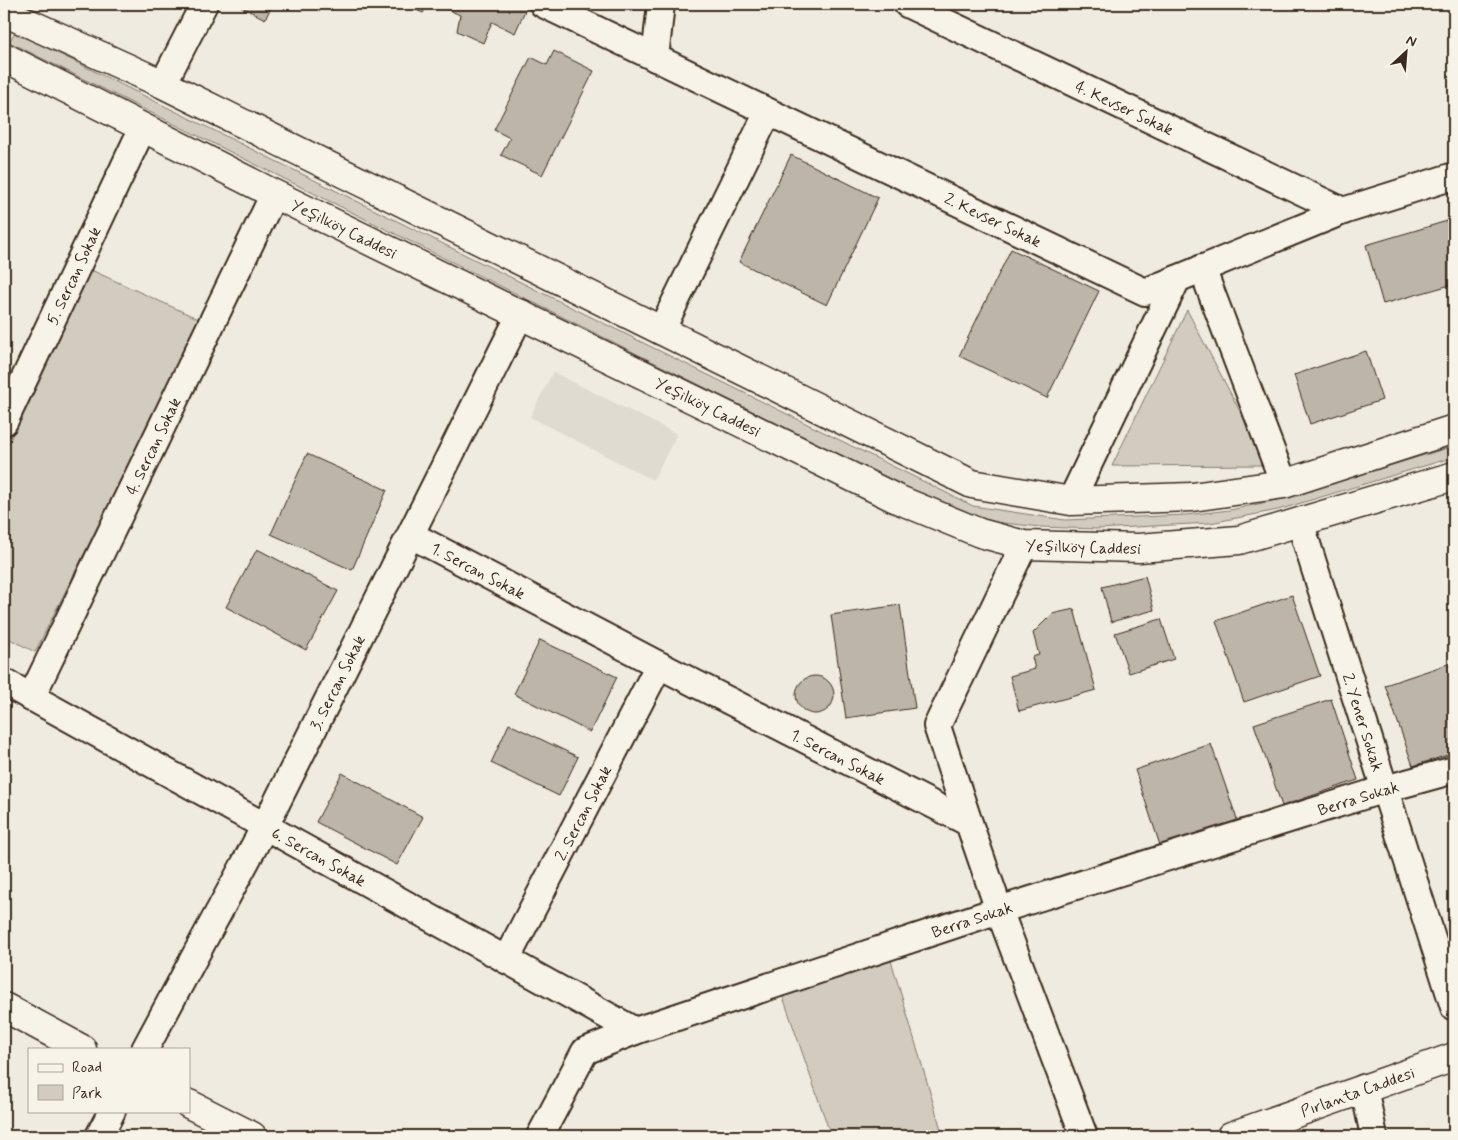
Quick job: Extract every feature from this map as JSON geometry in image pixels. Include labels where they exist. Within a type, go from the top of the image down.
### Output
[{"type":"street","points":[[163,84],[204,4]]},
{"type":"street","name":"2. Kevser Sokak","points":[[543,4],[1145,292],[1343,211],[1454,176]]},
{"type":"street","points":[[654,58],[661,4]]},
{"type":"street","name":"4. Kevser Sokak","points":[[907,4],[1343,211]]},
{"type":"street","points":[[4,12],[163,84],[972,484],[1071,501],[1192,496],[1284,484],[1454,429]]},
{"type":"street","name":"Yeşilköy Caddesi","points":[[4,58],[142,129],[897,498],[980,533],[1024,545],[1131,548],[1239,540],[1454,476]]},
{"type":"street","points":[[661,331],[768,112]]},
{"type":"street","name":"5. Sercan Sokak","points":[[4,422],[142,129]]},
{"type":"street","name":"4. Sercan Sokak","points":[[31,698],[274,194]]},
{"type":"street","points":[[1202,268],[1284,484]]},
{"type":"street","points":[[1071,501],[1178,279]]},
{"type":"street","name":"3. Sercan Sokak","points":[[146,1048],[265,826],[521,313]]},
{"type":"street","name":"2. Yener Sokak","points":[[1300,522],[1454,1007]]},
{"type":"street","name":"1. Sercan Sokak","points":[[411,536],[969,823]]},
{"type":"street","points":[[1024,545],[937,726],[999,910],[1084,1136]]},
{"type":"street","name":"2. Sercan Sokak","points":[[506,960],[659,665]]},
{"type":"street","name":"6. Sercan Sokak","points":[[4,682],[635,1031]]},
{"type":"street","name":"Berra Sokak","points":[[540,1136],[585,1050],[635,1031],[999,910],[1385,789],[1454,770]]},
{"type":"street","points":[[4,1007],[80,1048]]},
{"type":"street","name":"Pırlanta Caddesi","points":[[1231,1136],[1454,1057]]},
{"type":"street","points":[[1364,1088],[1374,1136]]},
{"type":"street","points":[[190,1105],[252,1136]]},
{"type":"street","points":[[99,1136],[111,1112]]},
{"type":"shaded area","points":[[553,372],[677,434],[653,480],[530,417]]},
{"type":"green space","points":[[15,32],[973,506],[1065,520],[1186,515],[1230,510],[1281,499],[1454,446],[1454,457],[1278,510],[1210,523],[1097,529],[1040,527],[994,522],[957,511],[927,498],[9,42]]},
{"type":"green space","points":[[89,269],[201,320],[35,652],[4,636],[4,453]]},
{"type":"green space","points":[[1187,310],[1268,465],[1112,466]]},
{"type":"green space","points":[[890,957],[943,1136],[831,1136],[781,991]]},
{"type":"building","points":[[236,4],[273,4],[265,19]]},
{"type":"building","points":[[402,4],[428,4],[423,13]]},
{"type":"building","points":[[436,4],[523,4],[527,6],[515,33],[492,22],[483,43],[457,31],[460,15]]},
{"type":"building","points":[[554,51],[594,71],[542,175],[501,155],[510,138],[494,130],[531,57],[547,65]]},
{"type":"building","points":[[791,155],[878,198],[827,305],[739,262]]},
{"type":"building","points":[[1454,219],[1454,284],[1383,304],[1366,245]]},
{"type":"building","points":[[1011,249],[1099,291],[1047,398],[959,356]]},
{"type":"building","points":[[1366,351],[1382,400],[1310,424],[1294,375]]},
{"type":"building","points":[[307,454],[387,490],[352,570],[271,534]]},
{"type":"building","points":[[257,549],[338,591],[306,650],[226,607]]},
{"type":"building","points":[[1145,576],[1154,610],[1111,622],[1102,587]]},
{"type":"building","points":[[1292,595],[1320,676],[1244,702],[1216,621]]},
{"type":"building","points":[[900,605],[915,708],[846,718],[831,615]]},
{"type":"building","points":[[1074,609],[1096,690],[1019,711],[1010,676],[1035,669],[1032,657],[1039,655],[1033,633],[1052,614]]},
{"type":"building","points":[[1161,619],[1174,659],[1129,673],[1115,633]]},
{"type":"building","points":[[540,640],[617,677],[590,732],[514,694]]},
{"type":"building","points":[[1454,662],[1454,753],[1413,766],[1385,685]]},
{"type":"building","points":[[815,676],[829,681],[834,695],[829,709],[815,714],[801,709],[796,695],[801,681]]},
{"type":"building","points":[[1331,699],[1358,780],[1282,806],[1254,724]]},
{"type":"building","points":[[509,724],[578,757],[559,796],[491,763]]},
{"type":"building","points":[[1211,744],[1239,825],[1162,851],[1135,770]]},
{"type":"building","points":[[342,773],[423,817],[397,865],[316,822]]}]
